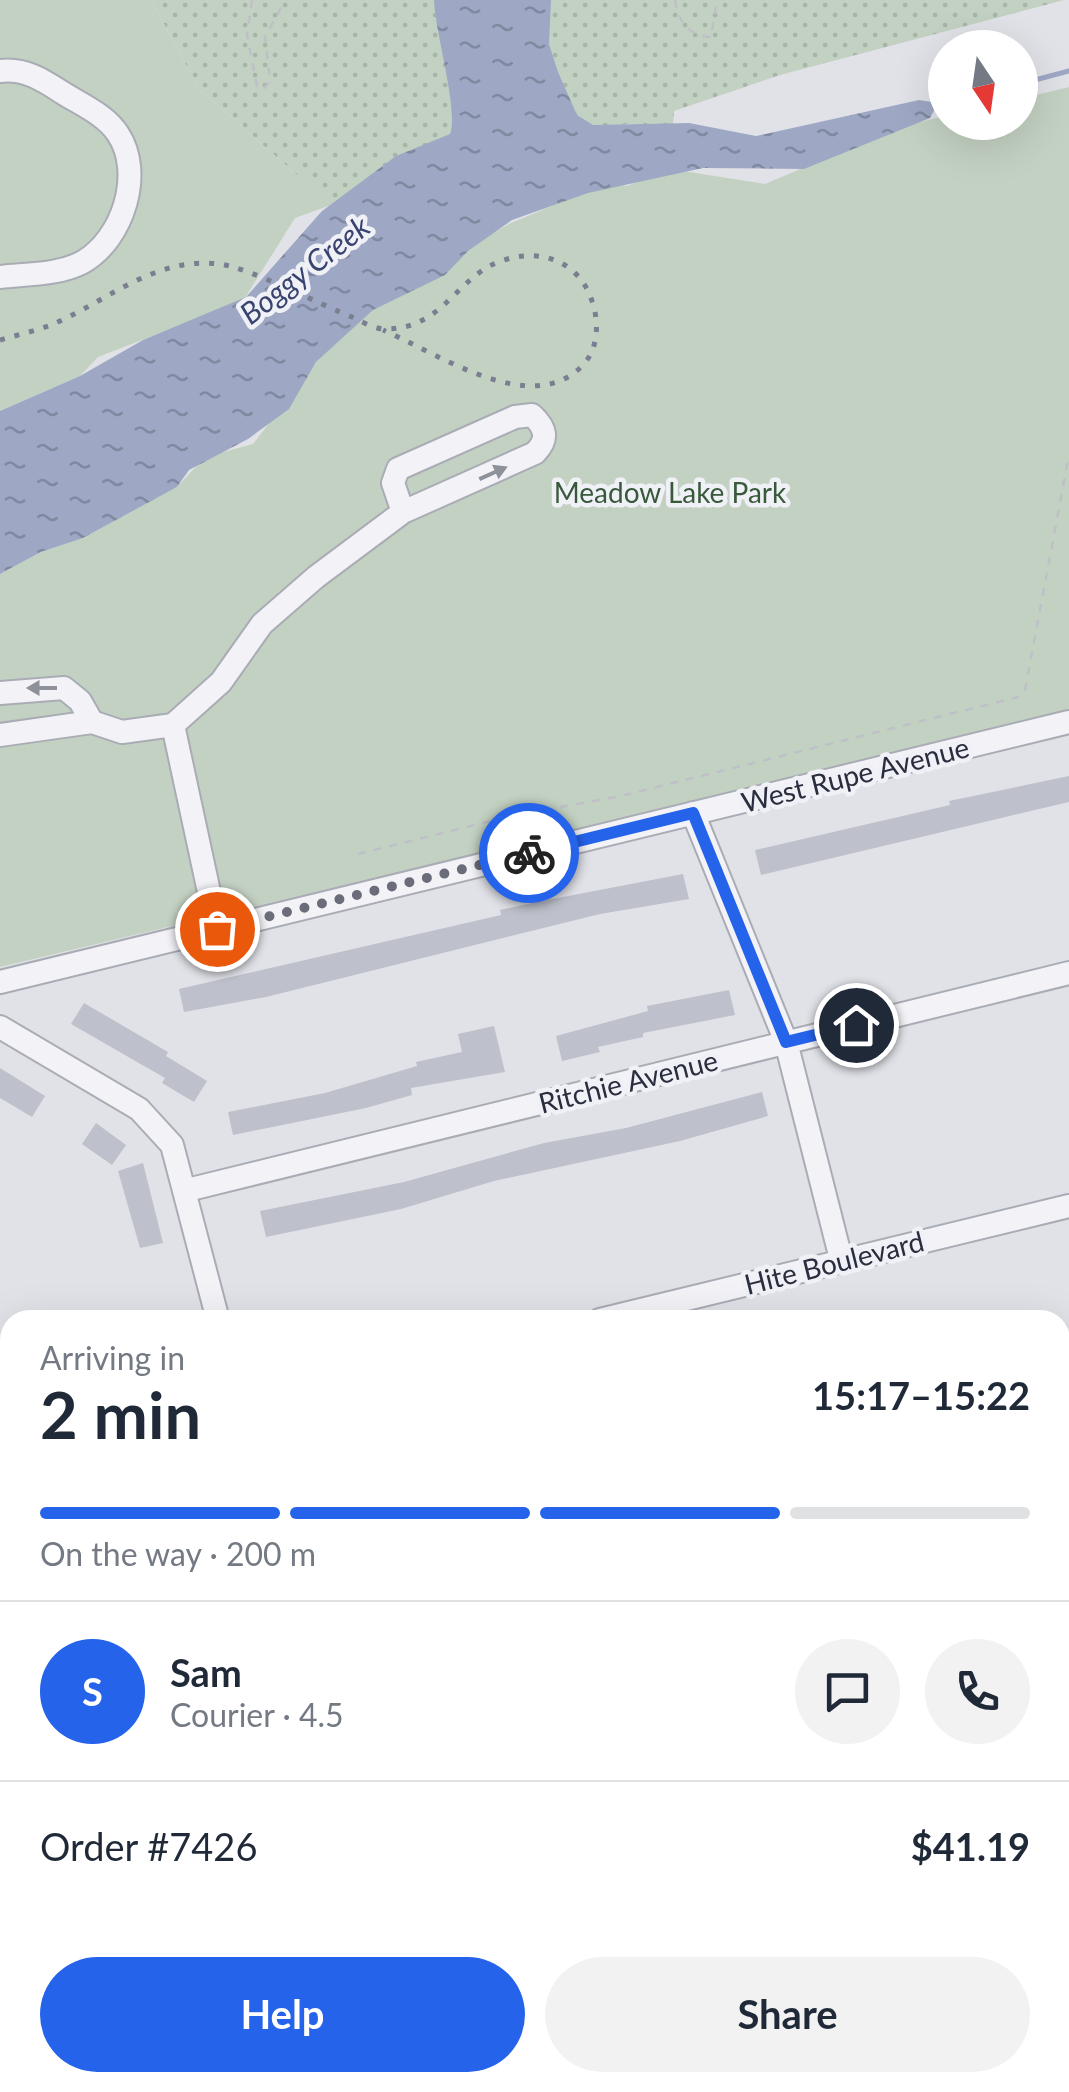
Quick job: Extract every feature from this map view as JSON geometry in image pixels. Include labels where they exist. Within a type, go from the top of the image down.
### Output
[{"type":"street","points":[[0,71],[33,74],[104,118],[118,134],[131,176],[116,224],[91,255],[59,270],[0,277]]},
{"type":"street","points":[[0,735],[92,722],[122,732],[173,725],[220,682],[262,624],[403,512],[535,453],[543,445],[545,431],[541,423],[532,415],[515,416],[398,469],[392,482],[403,512]]},
{"type":"street","points":[[0,693],[64,688],[80,701],[92,722]]},
{"type":"street","name":"West Rupe Avenue","points":[[0,982],[1069,722]]},
{"type":"street","points":[[173,725],[217,929]]},
{"type":"street","points":[[693,813],[786,1042],[841,1259]]},
{"type":"street","name":"Ritchie Avenue","points":[[187,1190],[1069,973]]},
{"type":"street","points":[[0,1027],[139,1110],[172,1145],[187,1190],[216,1310]]},
{"type":"street","name":"Hite Boulevard","points":[[640,1310],[1069,1206]]},
{"type":"path","points":[[252,0],[247,36],[257,86],[263,90],[270,80],[265,38],[285,0]]},
{"type":"path","points":[[675,0],[684,25],[699,37],[711,37],[717,0]]},
{"type":"path","points":[[358,854],[510,816],[621,796],[1018,697],[1028,677],[1069,455]]},
{"type":"green space","points":[[0,0],[151,0],[199,89],[331,205],[295,218],[243,301],[98,357],[80,376],[0,411]]},
{"type":"green space","points":[[151,0],[1064,0],[950,30],[928,30],[928,36],[780,75],[674,111],[673,124],[626,124],[591,133],[450,138],[396,157],[331,205],[199,89]]},
{"type":"green space","name":"Meadow Lake Park","points":[[1069,87],[1069,712],[0,967],[0,574],[41,552],[83,538],[177,487],[205,457],[253,444],[342,329],[441,262],[511,223],[607,183],[627,186],[670,169],[765,184],[899,127],[928,120],[928,140],[1038,140],[1038,95]]},
{"type":"water","name":"Boggy Creek","points":[[434,0],[551,0],[549,44],[558,72],[577,115],[593,125],[689,123],[756,136],[919,100],[928,101],[928,119],[804,169],[703,168],[588,193],[512,220],[468,251],[445,275],[373,310],[316,362],[289,409],[248,439],[189,470],[177,487],[83,538],[41,552],[0,574],[0,411],[80,376],[143,340],[246,297],[322,211],[396,156],[450,134],[449,90]]},
{"type":"building","points":[[1069,776],[1069,802],[761,875],[755,850],[950,805],[949,801]]},
{"type":"building","points":[[683,874],[689,899],[600,914],[266,997],[184,1012],[179,989],[501,915],[500,910]]},
{"type":"building","points":[[729,990],[735,1015],[643,1033],[643,1037],[598,1047],[600,1052],[562,1061],[556,1036],[648,1011],[647,1006]]},
{"type":"building","points":[[84,1003],[168,1052],[166,1056],[207,1081],[194,1102],[162,1083],[165,1078],[71,1024]]},
{"type":"building","points":[[494,1026],[505,1072],[411,1088],[412,1095],[366,1108],[233,1135],[228,1112],[325,1093],[417,1066],[416,1062],[462,1052],[458,1034]]},
{"type":"building","points":[[0,1068],[45,1096],[32,1117],[0,1098]]},
{"type":"building","points":[[762,1092],[768,1116],[680,1141],[494,1181],[401,1209],[266,1237],[260,1211],[404,1182],[544,1143],[626,1128]]},
{"type":"building","points":[[96,1123],[126,1145],[112,1165],[82,1144]]},
{"type":"building","points":[[143,1163],[163,1243],[140,1248],[118,1171]]},
{"type":"waterway","points":[[1038,79],[1069,71]]},
{"type":"railway","points":[[0,340],[51,325],[152,274],[196,263],[248,272],[369,325],[387,329],[423,320],[486,268],[501,261],[544,257],[578,276],[596,317],[595,343],[583,365],[562,380],[538,386],[485,377],[383,330]]},
{"type":"way so far","points":[[217,929],[529,853]]},
{"type":"route","points":[[529,853],[693,813],[786,1042],[856,1025]]}]
